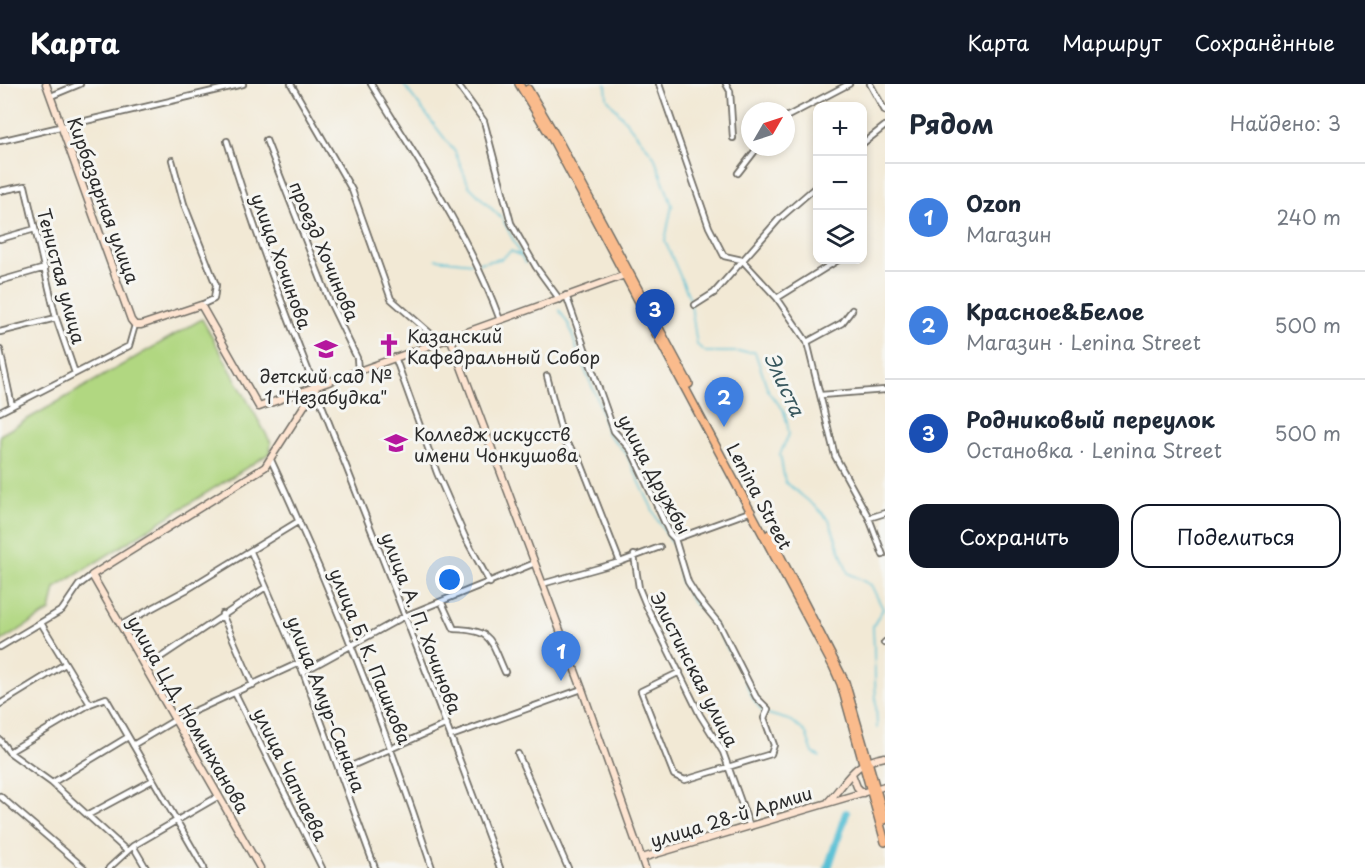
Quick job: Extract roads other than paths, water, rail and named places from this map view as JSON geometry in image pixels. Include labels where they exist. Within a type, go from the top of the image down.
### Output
[{"type":"main road","name":"Lenina Street","points":[[519,84],[628,274],[841,684],[866,761]]},
{"type":"main road","name":"Lenina Street","points":[[525,84],[834,656],[845,682],[866,761],[870,791],[885,842]]},
{"type":"main road","name":"Lenina Street","points":[[870,791],[885,820]]},
{"type":"street","name":"Кирбазарная улица","points":[[46,84],[130,320],[135,325]]},
{"type":"street","points":[[51,96],[80,84]]},
{"type":"street","points":[[0,141],[243,84]]},
{"type":"street","points":[[291,84],[352,190],[391,299],[439,341]]},
{"type":"street","points":[[371,84],[447,207],[488,287],[500,320]]},
{"type":"street","name":"улица Дружбы","points":[[456,84],[484,121],[511,223],[536,267],[563,297],[614,431],[631,450],[670,534],[675,539],[688,582],[719,624],[766,713],[774,745],[771,754],[727,767]]},
{"type":"street","points":[[659,84],[709,227],[724,256],[742,260],[777,298],[807,342],[835,456],[869,518],[883,555]]},
{"type":"street","points":[[726,84],[730,91],[733,138]]},
{"type":"street","points":[[795,112],[849,84]]},
{"type":"street","points":[[870,84],[885,111]]},
{"type":"street","points":[[867,140],[885,126]]},
{"type":"street","name":"проезд Хочинова","points":[[266,140],[329,300],[357,358],[358,371]]},
{"type":"street","name":"улица Хочинова","points":[[227,141],[241,187],[316,389]]},
{"type":"street","points":[[738,173],[751,156]]},
{"type":"street","points":[[0,412],[129,346],[135,325],[214,299],[216,285],[184,204],[172,160]]},
{"type":"street","name":"Тенистая улица","points":[[0,191],[25,186],[56,318],[75,373]]},
{"type":"street","points":[[695,305],[714,293],[779,219],[813,189]]},
{"type":"street","points":[[0,239],[35,229]]},
{"type":"street","points":[[777,298],[832,264]]},
{"type":"street","points":[[0,281],[45,268]]},
{"type":"street","points":[[201,305],[259,407],[316,389],[395,357],[628,274]]},
{"type":"street","points":[[807,342],[843,323],[852,310]]},
{"type":"street","points":[[0,332],[56,318]]},
{"type":"street","points":[[450,337],[582,689],[645,868]]},
{"type":"street","points":[[0,350],[12,406]]},
{"type":"street","points":[[395,357],[437,472],[465,537],[490,583]]},
{"type":"street","points":[[547,376],[564,441],[579,458],[620,562]]},
{"type":"street","points":[[0,385],[7,384]]},
{"type":"street","points":[[0,647],[62,610],[80,585],[92,575],[265,467],[316,389]]},
{"type":"street","name":"улица А. П. Хочинова","points":[[316,389],[447,724],[500,868]]},
{"type":"street","points":[[821,395],[885,390]]},
{"type":"street","name":"улица Б. К. Пашкова","points":[[271,460],[352,646],[393,749],[432,868]]},
{"type":"street","points":[[675,539],[752,511]]},
{"type":"street","points":[[869,518],[885,513]]},
{"type":"street","points":[[122,625],[251,552],[299,521]]},
{"type":"street","points":[[542,584],[620,562],[660,546]]},
{"type":"street","name":"улица Амур-Санана","points":[[251,552],[303,672],[375,868]]},
{"type":"street","name":"Элистинская улица","points":[[634,555],[639,588],[700,715],[723,752],[750,827]]},
{"type":"street","points":[[303,672],[405,616],[442,603],[535,563]]},
{"type":"street","name":"улица Ц.Д. Номинханова","points":[[92,575],[260,868]]},
{"type":"street","points":[[146,667],[222,614],[266,587]]},
{"type":"street","points":[[442,603],[454,629],[477,630],[489,638],[505,672]]},
{"type":"street","name":"улица Чапчаева","points":[[222,614],[253,685]]},
{"type":"street","points":[[41,623],[90,704]]},
{"type":"street","points":[[0,704],[65,663]]},
{"type":"street","points":[[133,745],[175,720],[299,663]]},
{"type":"street","points":[[680,672],[641,691],[674,775],[685,780],[727,767]]},
{"type":"street","points":[[451,736],[582,689]]},
{"type":"street","name":"улица Чапчаева","points":[[235,693],[322,868]]},
{"type":"street","points":[[9,752],[90,704],[106,698],[204,868]]},
{"type":"street","points":[[340,771],[447,724]]},
{"type":"street","points":[[52,783],[128,737]]},
{"type":"street","points":[[0,740],[9,752],[52,783],[127,851]]},
{"type":"street","points":[[518,754],[568,868]]},
{"type":"street","points":[[866,761],[885,757]]},
{"type":"street","name":"улица 28-й Армии","points":[[828,802],[866,761]]},
{"type":"street","points":[[852,774],[857,787],[870,791]]},
{"type":"street","points":[[88,816],[153,780]]},
{"type":"street","name":"улица 28-й Армии","points":[[642,858],[885,786]]},
{"type":"street","points":[[0,796],[84,868]]},
{"type":"street","points":[[109,868],[133,846],[219,796]]},
{"type":"street","points":[[133,846],[146,868]]},
{"type":"waterway","points":[[403,84],[455,152],[469,186],[503,220],[525,263]]},
{"type":"waterway","name":"Элиста","points":[[606,84],[607,98],[654,156],[672,205],[665,241],[690,299],[697,345],[706,352],[755,352],[769,393],[783,409],[787,422],[789,434],[780,454],[785,482],[829,520],[848,573],[871,585],[883,609],[873,626],[877,728]]},
{"type":"waterway","points":[[478,263],[501,259],[511,251],[519,255]]},
{"type":"waterway","points":[[436,259],[473,263]]},
{"type":"waterway","points":[[559,310],[569,325],[579,356],[598,400],[607,433],[626,453],[657,519],[674,546],[681,582],[693,602],[710,618],[738,666]]},
{"type":"waterway","points":[[744,678],[752,697],[763,712]]},
{"type":"waterway","points":[[768,714],[792,721],[806,733],[813,753],[820,757]]},
{"type":"waterway","name":"Элиста","points":[[828,868],[846,813]]},
{"type":"place","name":"Родниковый переулок","points":[[655,339]]},
{"type":"place","name":"Казанский Кафедральный Собор","points":[[389,345]]},
{"type":"place","name":"детский сад № 1 \"Незабудка\"","points":[[326,349]]},
{"type":"place","name":"Красное&Белое","points":[[724,427]]},
{"type":"place","name":"Колледж искусств имени Чонкушова","points":[[396,443]]},
{"type":"place","name":"Ozon","points":[[561,681]]}]
